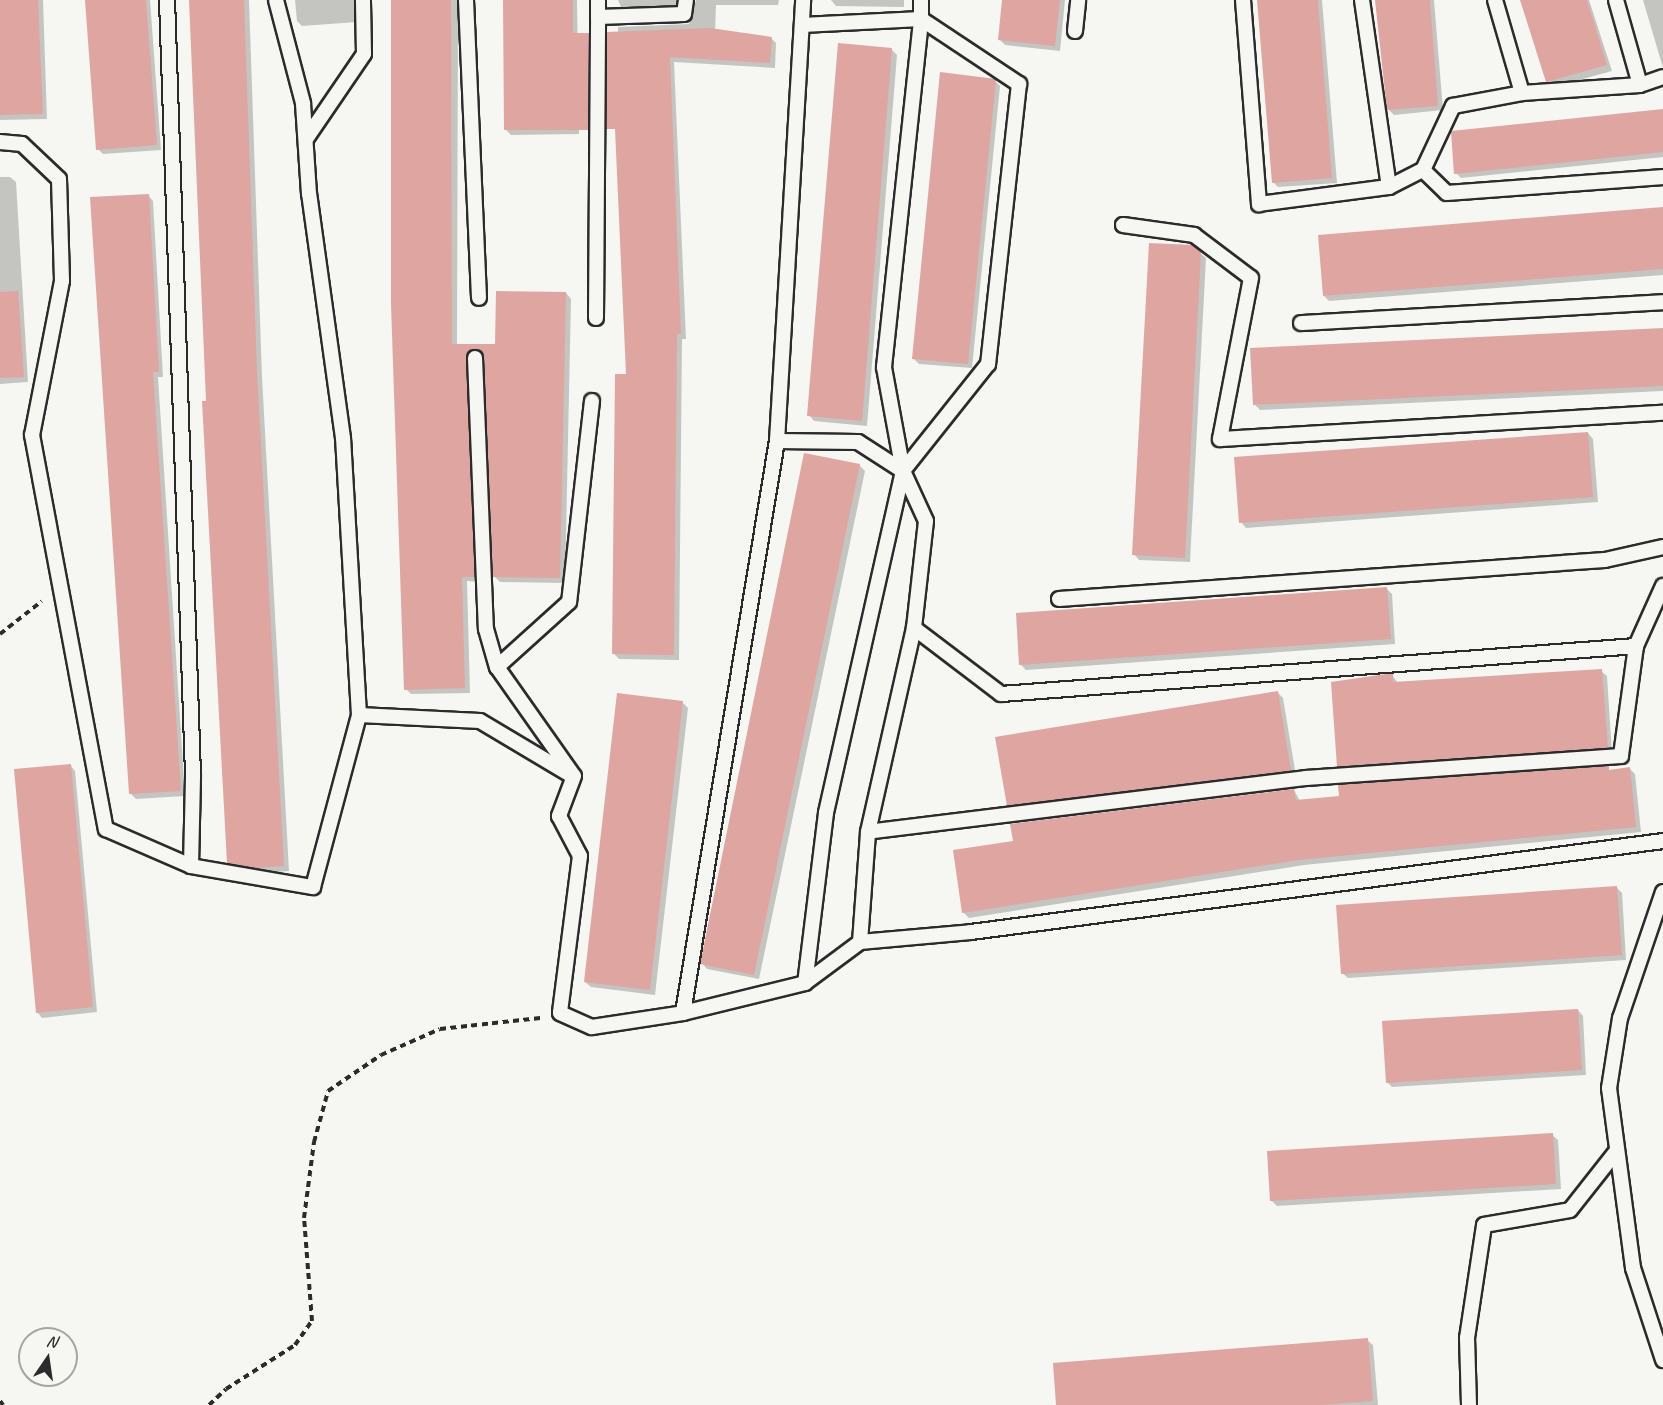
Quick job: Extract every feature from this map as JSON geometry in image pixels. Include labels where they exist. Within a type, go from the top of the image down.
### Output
[{"type":"lane","points":[[167,0],[193,775],[191,866]]},
{"type":"lane","points":[[0,142],[22,144],[59,179],[62,281],[32,435],[106,829],[191,866],[313,887],[359,715],[343,438],[309,194],[303,103],[276,0]]},
{"type":"lane","points":[[306,139],[364,54],[363,0]]},
{"type":"lane","points":[[466,0],[479,298]]},
{"type":"lane","points":[[596,318],[598,0]]},
{"type":"lane","points":[[598,17],[684,14],[686,0]]},
{"type":"lane","points":[[683,1013],[777,441],[803,0]]},
{"type":"lane","points":[[860,942],[868,832],[914,628],[926,521],[903,471],[884,367],[921,19],[921,0]]},
{"type":"lane","points":[[1074,31],[1078,0]]},
{"type":"lane","points":[[1243,0],[1259,204],[1389,187],[1423,170],[1453,106],[1522,93],[1640,85],[1663,77]]},
{"type":"lane","points":[[1362,0],[1389,187]]},
{"type":"lane","points":[[1495,0],[1522,93]]},
{"type":"lane","points":[[1616,0],[1640,85]]},
{"type":"lane","points":[[802,25],[921,19],[1019,84],[988,364],[903,471],[826,813],[805,983]]},
{"type":"lane","points":[[1423,170],[1447,194],[1663,177]]},
{"type":"lane","points":[[1123,225],[1194,235],[1251,278],[1220,439],[1663,413]]},
{"type":"lane","points":[[1301,323],[1663,302]]},
{"type":"lane","points":[[475,358],[486,629],[497,667],[574,776]]},
{"type":"lane","points":[[497,667],[569,602],[592,401]]},
{"type":"lane","points":[[777,441],[858,442],[903,471]]},
{"type":"lane","points":[[1059,599],[1605,560],[1663,547]]},
{"type":"lane","points":[[868,832],[1306,778],[1621,756],[1636,646],[1663,586]]},
{"type":"lane","points":[[914,628],[1001,694],[1636,646]]},
{"type":"lane","points":[[359,715],[480,721],[574,776]]},
{"type":"lane","points":[[574,776],[560,816],[580,856],[560,1013],[592,1027],[683,1013],[805,983],[860,942],[971,933],[1663,842]]},
{"type":"lane","points":[[1663,892],[1620,1018],[1609,1088],[1615,1153],[1633,1268],[1663,1359]]},
{"type":"lane","points":[[1469,1405],[1467,1338],[1484,1225],[1570,1210],[1615,1153]]},
{"type":"path","points":[[0,634],[60,587]]},
{"type":"path","points":[[209,1405],[226,1389],[295,1345],[312,1321],[304,1218],[314,1142],[328,1091],[381,1055],[440,1029],[560,1013]]},
{"type":"path","points":[[0,1401],[3,1405]]},
{"type":"building","points":[[0,0],[38,0],[43,114],[0,115]]},
{"type":"building","points":[[85,0],[146,0],[157,145],[96,150]]},
{"type":"building","points":[[189,0],[244,0],[257,371],[284,866],[256,868],[227,863],[202,401],[206,401]]},
{"type":"building","points":[[391,0],[451,0],[452,344],[495,344],[496,291],[566,292],[560,578],[493,577],[484,358],[475,349],[467,354],[475,577],[462,577],[465,688],[404,690],[391,304]]},
{"type":"building","points":[[503,0],[573,0],[573,33],[589,33],[588,130],[504,130]]},
{"type":"building","points":[[1002,0],[1060,0],[1055,46],[998,40]]},
{"type":"building","points":[[1257,0],[1318,0],[1332,178],[1272,183]]},
{"type":"building","points":[[1375,0],[1430,0],[1438,106],[1387,110]]},
{"type":"building","points":[[1520,0],[1587,0],[1607,65],[1546,82]]},
{"type":"building","points":[[710,28],[772,37],[770,63],[670,57],[681,334],[677,334],[674,655],[612,654],[615,374],[626,374],[615,129],[606,129],[607,32]]},
{"type":"building","points":[[838,43],[892,48],[862,421],[807,416]]},
{"type":"building","points":[[940,72],[996,79],[968,364],[912,359]]},
{"type":"building","points":[[1663,109],[1663,152],[1454,174],[1451,131]]},
{"type":"building","points":[[149,194],[159,372],[153,372],[181,791],[129,794],[90,197]]},
{"type":"building","points":[[1663,207],[1663,269],[1323,296],[1318,235]]},
{"type":"building","points":[[1149,243],[1193,245],[1201,252],[1185,558],[1132,555]]},
{"type":"building","points":[[18,291],[24,377],[0,378],[0,292]]},
{"type":"building","points":[[1663,328],[1663,386],[1253,405],[1250,348]]},
{"type":"building","points":[[1588,432],[1593,497],[1239,523],[1234,457]]},
{"type":"building","points":[[804,453],[860,464],[754,975],[700,964]]},
{"type":"building","points":[[1387,587],[1391,639],[1019,665],[1016,613]]},
{"type":"building","points":[[1602,669],[1608,748],[1337,767],[1331,682],[1393,673],[1393,682]]},
{"type":"building","points":[[1278,691],[1291,771],[1007,806],[995,737]]},
{"type":"building","points":[[617,693],[683,701],[650,990],[584,982]]},
{"type":"building","points":[[71,764],[93,1007],[36,1013],[14,769]]},
{"type":"building","points":[[1609,766],[1609,770],[1630,767],[1636,827],[1298,860],[962,913],[953,850],[1013,841],[1010,824],[1294,789],[1296,800],[1339,796],[1338,785]]},
{"type":"building","points":[[1617,886],[1622,955],[1341,974],[1336,905]]},
{"type":"building","points":[[1578,1009],[1582,1070],[1386,1083],[1382,1021]]},
{"type":"building","points":[[1553,1133],[1556,1184],[1270,1201],[1267,1151]]},
{"type":"building","points":[[1368,1338],[1373,1401],[1321,1405],[1056,1405],[1053,1363]]}]
